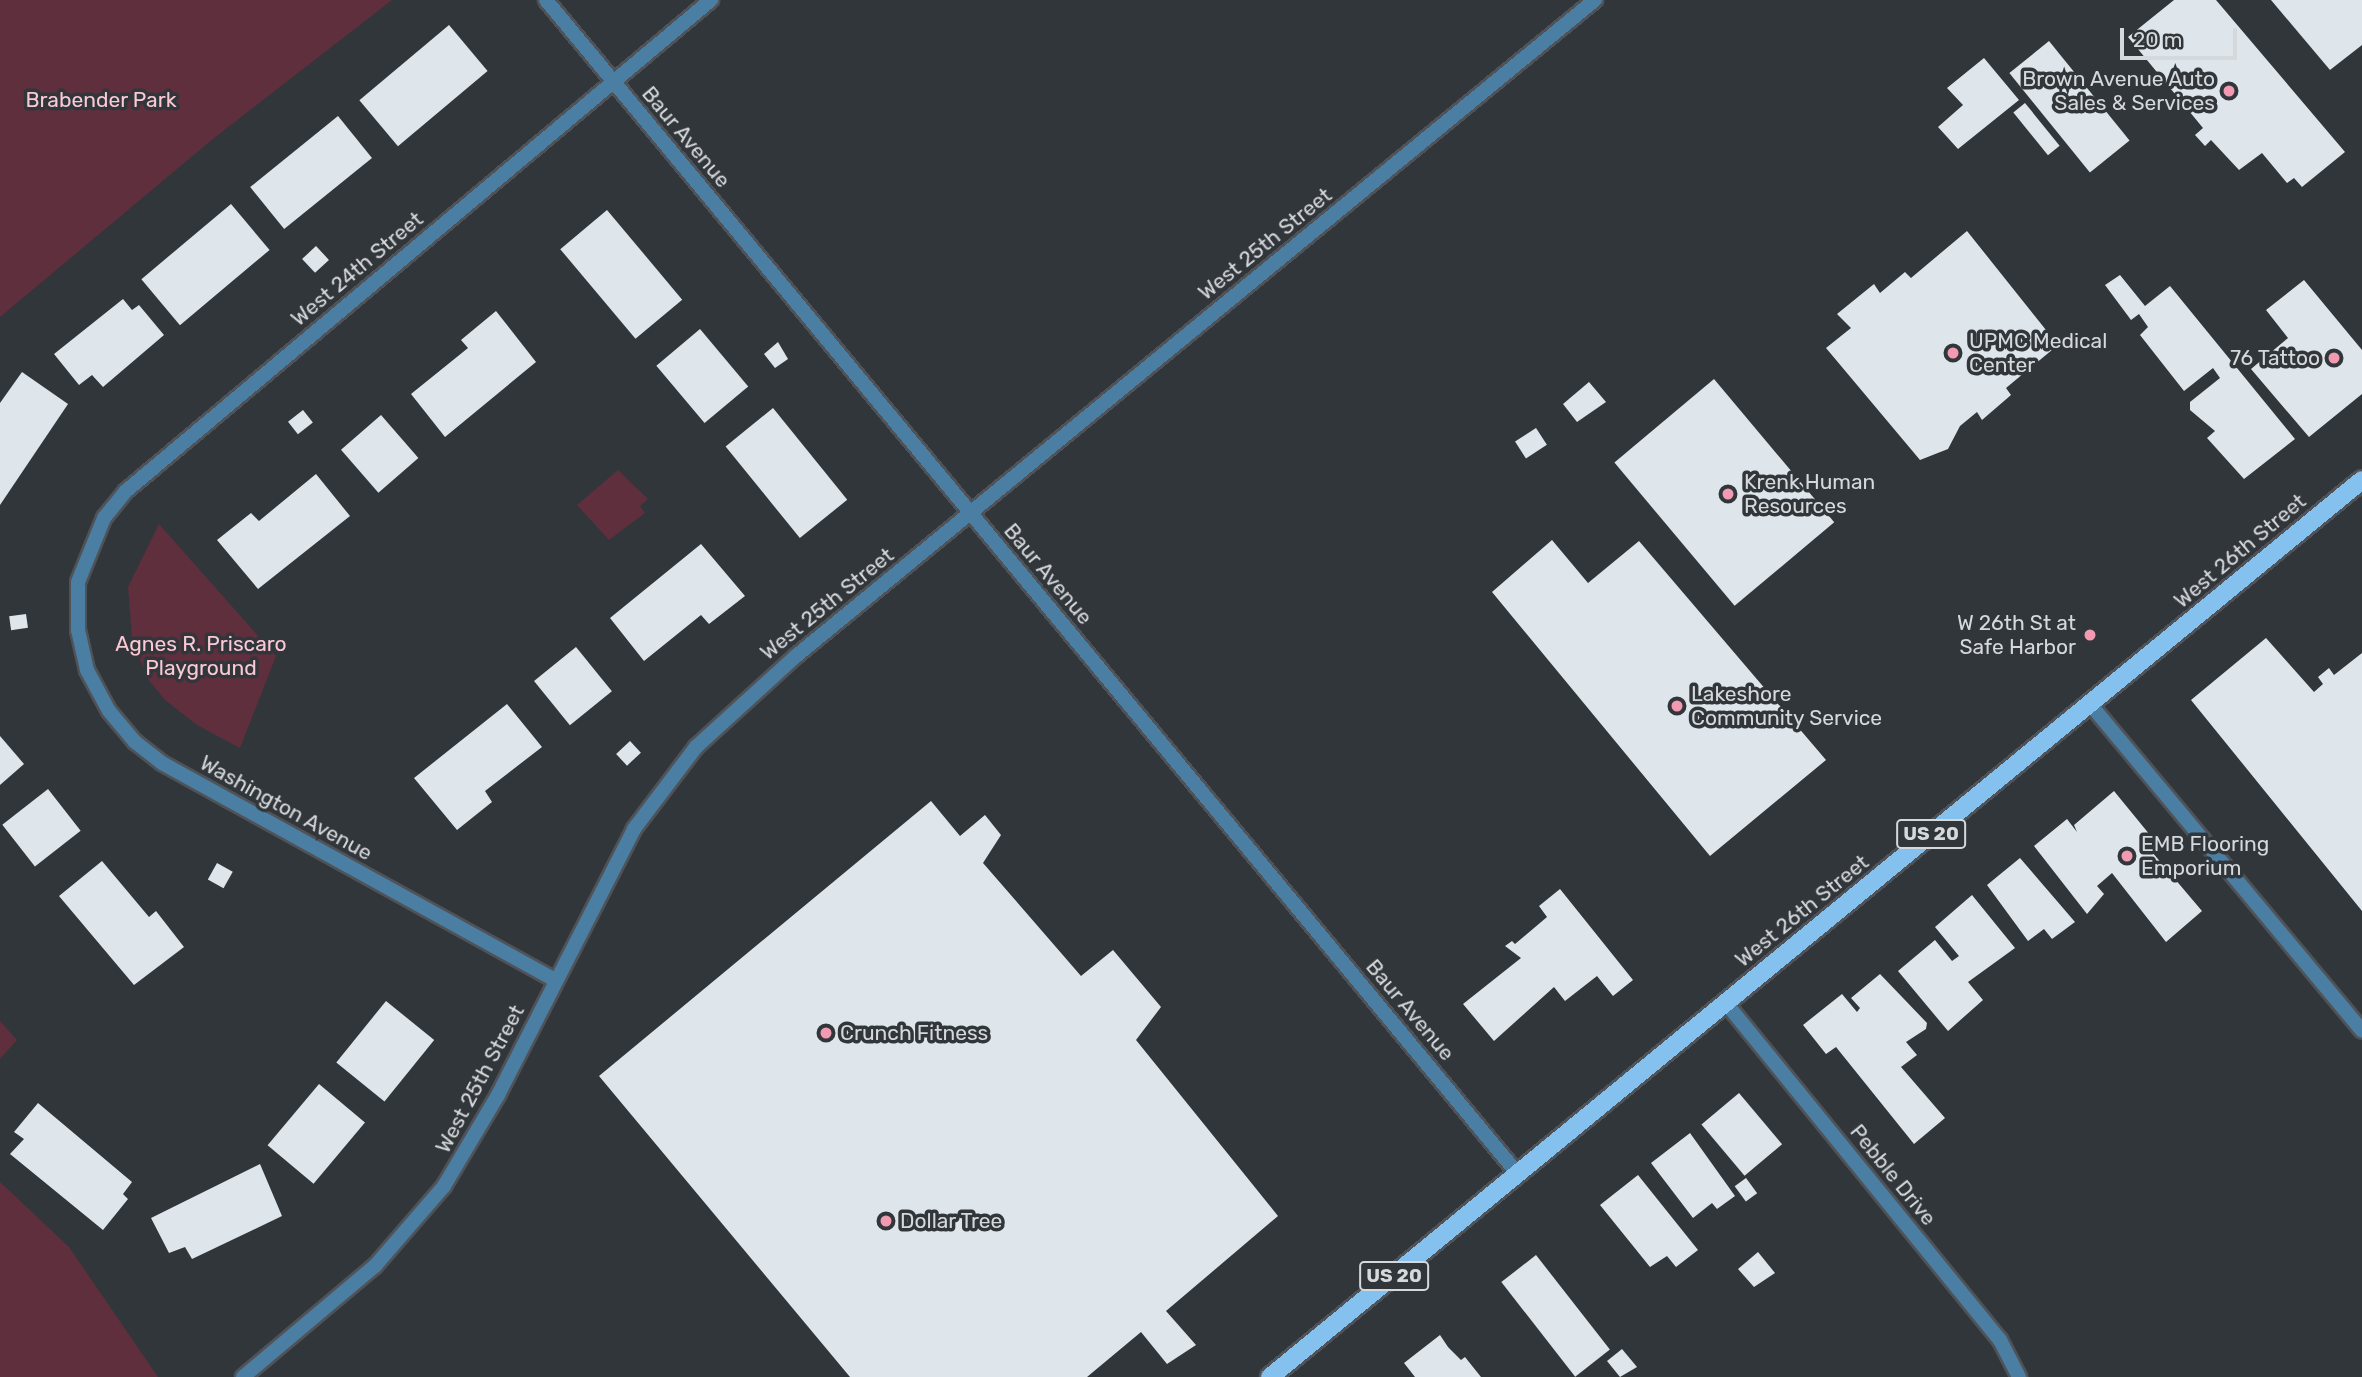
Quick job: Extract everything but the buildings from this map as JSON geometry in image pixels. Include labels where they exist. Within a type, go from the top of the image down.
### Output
[{"type":"main road","name":"West 26th Street","points":[[1270,1377],[2362,480]]},
{"type":"street","name":"Baur Avenue","points":[[546,0],[1518,1174]]},
{"type":"street","name":"West 24th Street","points":[[76,603],[84,562],[104,518],[127,491],[711,0]]},
{"type":"street","name":"West 25th Street","points":[[243,1377],[330,1306],[412,1227],[471,1143],[634,829],[696,747],[772,677],[1595,0]]},
{"type":"street","name":"Washington Avenue","points":[[76,603],[80,649],[98,691],[124,730],[153,756],[555,980]]},
{"type":"street","points":[[2090,704],[2362,1031]]},
{"type":"street","name":"Pebble Drive","points":[[1727,1003],[2000,1340],[2019,1377]]},
{"type":"green space","name":"Brabender Park","points":[[0,0],[392,0],[214,138],[0,317]]},
{"type":"green space","points":[[618,470],[648,499],[640,506],[645,513],[609,540],[577,505]]},
{"type":"green space","name":"Agnes R. Priscaro Playground","points":[[159,524],[276,656],[240,748],[197,725],[165,700],[147,678],[132,637],[128,587]]},
{"type":"green space","points":[[0,1021],[17,1040],[0,1059]]},
{"type":"green space","points":[[0,1182],[69,1247],[158,1377],[0,1377]]},
{"type":"place","name":"Brown Avenue Auto Sales & Services","points":[[2229,91]]},
{"type":"place","name":"UPMC Medical Center","points":[[1953,353]]},
{"type":"place","name":"76 Tattoo","points":[[2334,358]]},
{"type":"place","name":"Krenk Human Resources","points":[[1728,494]]},
{"type":"place","name":"W 26th St at Safe Harbor","points":[[2090,635]]},
{"type":"place","name":"Lakeshore Community Service","points":[[1677,706]]},
{"type":"place","name":"EMB Flooring Emporium","points":[[2127,856]]},
{"type":"place","name":"Crunch Fitness","points":[[826,1033]]},
{"type":"place","name":"Dollar Tree","points":[[886,1221]]}]
